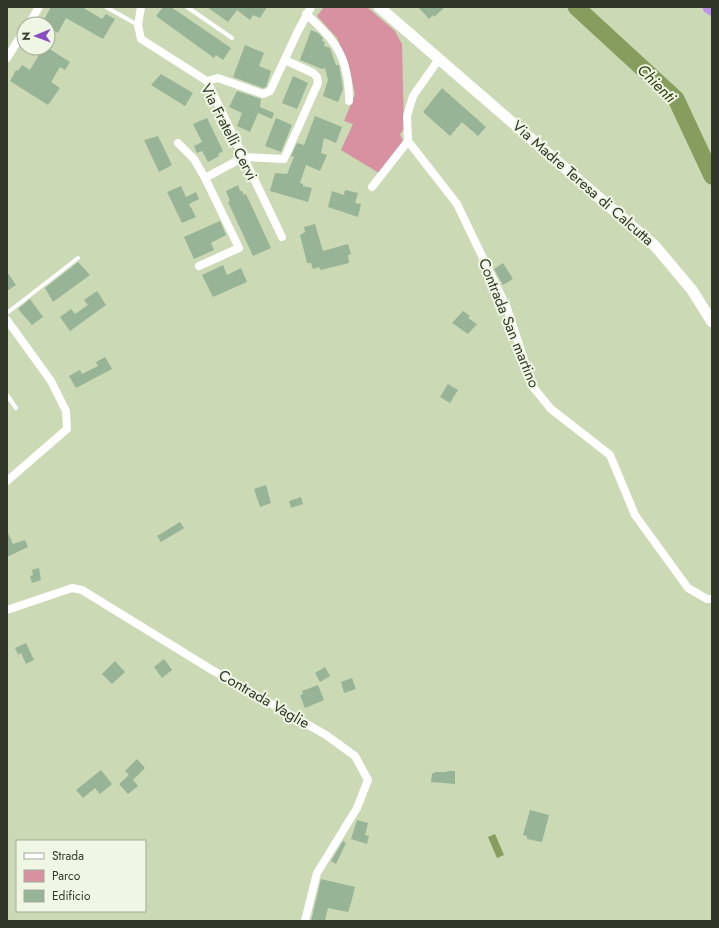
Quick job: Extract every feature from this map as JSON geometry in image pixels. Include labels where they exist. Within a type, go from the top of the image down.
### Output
[{"type":"main road","name":"Via Madre Teresa di Calcutta","points":[[378,7],[655,246],[692,290],[712,322]]},
{"type":"street","points":[[34,16],[39,7]]},
{"type":"street","points":[[138,25],[141,7]]},
{"type":"street","points":[[207,81],[218,78],[263,94],[270,91],[309,11],[326,31],[340,52],[349,81],[349,101]]},
{"type":"street","name":"Via Fratelli Cervi","points":[[138,25],[140,39],[207,81],[282,237]]},
{"type":"street","points":[[7,58],[16,44]]},
{"type":"street","points":[[372,187],[408,141],[407,116],[413,96],[439,59]]},
{"type":"street","points":[[205,178],[244,158],[284,159],[318,83],[317,77],[313,73],[285,60]]},
{"type":"street","name":"Contrada San martino","points":[[408,141],[460,210],[506,308],[533,387],[551,409],[610,455],[635,515],[688,588],[707,599],[712,600]]},
{"type":"street","points":[[178,143],[194,159],[205,178],[239,248],[199,266]]},
{"type":"street","points":[[7,320],[50,381],[66,411],[67,430],[7,481]]},
{"type":"street","name":"Contrada Vaglie","points":[[7,610],[72,588],[82,590],[212,670],[326,735],[355,756],[368,780],[357,808],[317,873],[305,921]]},
{"type":"lane","points":[[106,7],[138,25]]},
{"type":"lane","points":[[187,7],[232,38]]},
{"type":"lane","points":[[7,313],[78,258]]},
{"type":"lane","points":[[7,395],[16,408]]},
{"type":"green space","points":[[324,7],[367,7],[395,31],[402,44],[404,129],[400,134],[404,144],[379,173],[341,150],[353,124],[344,121],[355,94],[348,63],[337,38],[317,16]]},
{"type":"shaded area","points":[[495,834],[504,855],[497,858],[488,837]]},
{"type":"building","points":[[51,7],[82,7],[102,19],[106,14],[115,19],[103,39],[66,18],[58,33],[56,32],[56,16],[46,16]]},
{"type":"building","points":[[163,7],[171,7],[231,48],[223,60],[216,55],[214,58],[156,16]]},
{"type":"building","points":[[207,7],[267,7],[260,18],[253,15],[250,20],[237,10],[228,22]]},
{"type":"building","points":[[418,7],[445,7],[434,17],[433,15],[429,19]]},
{"type":"building","points":[[311,30],[318,33],[323,38],[322,41],[325,42],[324,46],[330,48],[336,65],[339,65],[343,89],[338,102],[323,96],[328,80],[325,68],[322,69],[300,60]]},
{"type":"building","points":[[245,45],[264,53],[259,66],[271,71],[266,87],[263,88],[233,77]]},
{"type":"building","points":[[56,53],[70,62],[65,70],[60,67],[51,82],[60,88],[48,105],[10,81],[16,70],[18,71],[22,65],[30,70],[38,56],[56,56]]},
{"type":"building","points":[[161,74],[193,93],[185,106],[151,85]]},
{"type":"building","points":[[293,76],[308,83],[297,109],[282,103]]},
{"type":"building","points":[[442,88],[486,127],[478,136],[462,122],[450,136],[423,112]]},
{"type":"building","points":[[237,91],[261,99],[260,107],[274,113],[272,119],[258,113],[250,132],[237,126],[242,113],[229,107]]},
{"type":"building","points":[[315,116],[342,127],[336,143],[324,138],[321,153],[327,155],[320,171],[306,165],[300,183],[303,184],[303,186],[312,188],[308,202],[270,191],[275,173],[287,174],[294,157],[291,156],[297,143],[304,145]]},
{"type":"building","points":[[207,118],[223,151],[218,154],[219,156],[208,162],[202,151],[197,153],[194,146],[202,142],[193,124]]},
{"type":"building","points":[[276,118],[292,125],[281,152],[265,146]]},
{"type":"building","points":[[158,136],[172,165],[159,172],[144,140]]},
{"type":"building","points":[[238,185],[240,191],[242,191],[244,195],[246,194],[271,248],[253,256],[228,202],[230,201],[226,191]]},
{"type":"building","points":[[181,186],[186,197],[196,192],[199,199],[189,204],[196,217],[182,223],[167,192]]},
{"type":"building","points":[[345,190],[358,193],[355,203],[361,204],[358,217],[328,207],[332,191],[344,195]]},
{"type":"building","points":[[220,221],[226,235],[211,243],[214,250],[194,259],[184,237]]},
{"type":"building","points":[[315,224],[323,251],[348,244],[351,254],[348,255],[349,263],[321,270],[319,267],[313,269],[311,263],[307,263],[300,235],[305,232],[304,227]]},
{"type":"building","points":[[78,262],[90,275],[53,302],[45,288]]},
{"type":"building","points":[[503,263],[513,279],[503,285],[494,269]]},
{"type":"building","points":[[223,265],[227,275],[241,268],[247,282],[213,297],[202,275]]},
{"type":"building","points":[[7,272],[16,285],[7,291]]},
{"type":"building","points":[[97,291],[106,305],[70,331],[60,317],[71,309],[75,314],[88,305],[84,300]]},
{"type":"building","points":[[30,299],[43,317],[32,325],[18,309]]},
{"type":"building","points":[[463,311],[470,316],[468,318],[477,324],[468,334],[452,323]]},
{"type":"building","points":[[105,357],[112,369],[76,388],[69,376],[80,370],[82,374],[98,366],[96,362]]},
{"type":"building","points":[[448,384],[458,390],[450,403],[440,397]]},
{"type":"building","points":[[266,485],[271,503],[260,507],[254,489]]},
{"type":"building","points":[[301,497],[303,504],[291,508],[289,501]]},
{"type":"building","points":[[180,522],[184,528],[161,542],[157,536]]},
{"type":"building","points":[[7,531],[13,544],[25,540],[28,547],[7,557]]},
{"type":"building","points":[[39,568],[41,580],[32,583],[30,576],[33,575],[32,570]]},
{"type":"building","points":[[26,643],[34,660],[26,664],[21,653],[18,655],[15,648]]},
{"type":"building","points":[[164,659],[172,670],[162,678],[154,667]]},
{"type":"building","points":[[115,661],[125,672],[112,684],[102,674]]},
{"type":"building","points":[[325,667],[330,676],[320,682],[315,673]]},
{"type":"building","points":[[352,678],[356,689],[344,693],[341,682]]},
{"type":"building","points":[[318,685],[324,700],[305,708],[300,695],[303,694],[302,691]]},
{"type":"building","points":[[137,759],[145,768],[133,780],[138,786],[128,794],[119,784],[129,775],[125,771]]},
{"type":"building","points":[[101,770],[112,784],[100,794],[95,788],[83,798],[76,790]]},
{"type":"building","points":[[455,771],[455,784],[431,782],[432,774],[435,772]]},
{"type":"building","points":[[530,810],[549,815],[542,842],[527,839],[527,836],[523,835]]},
{"type":"building","points":[[357,820],[368,823],[365,835],[369,836],[367,844],[351,839]]},
{"type":"building","points":[[343,841],[346,843],[336,864],[331,861]]},
{"type":"building","points":[[321,879],[355,887],[348,912],[328,908],[325,921],[311,921]]},
{"type":"waterway","name":"Chienti","points":[[576,7],[676,99],[712,176]]}]
